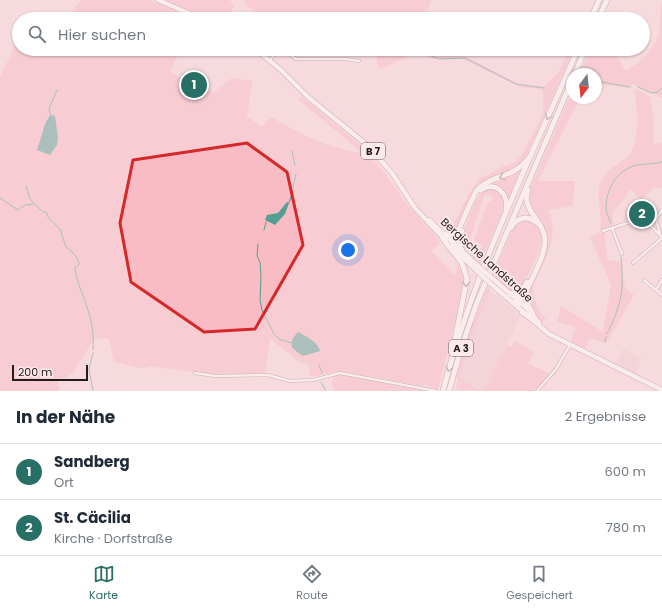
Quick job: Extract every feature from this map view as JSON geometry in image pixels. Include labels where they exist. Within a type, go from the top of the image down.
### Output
[{"type":"highway","points":[[594,12],[600,0]]},
{"type":"highway","points":[[601,12],[606,0]]},
{"type":"highway","name":"A 3","points":[[443,391],[455,346],[475,290],[532,153],[575,56]]},
{"type":"highway","points":[[577,68],[582,56]]},
{"type":"highway","name":"A 3","points":[[449,391],[474,311],[566,94]]},
{"type":"highway","points":[[454,246],[458,232],[478,190],[489,181],[512,174],[520,168],[532,153]]},
{"type":"highway","points":[[534,168],[534,173],[527,191],[527,203],[530,211],[542,229],[544,244],[523,294],[534,316]]},
{"type":"highway","points":[[462,251],[459,239],[476,196],[486,187],[497,188],[506,197],[506,207],[499,231]]},
{"type":"highway","points":[[505,235],[516,221],[527,218],[536,221],[542,234],[543,241],[540,254],[523,294],[517,302]]},
{"type":"highway","points":[[443,236],[452,236],[458,232]]},
{"type":"highway","points":[[443,236],[462,263],[467,279],[456,332],[455,346]]},
{"type":"highway","points":[[510,294],[523,294]]},
{"type":"main road","points":[[158,0],[186,12]]},
{"type":"main road","name":"Bergische Landstraße","points":[[264,56],[308,97],[367,145],[390,170],[411,204],[424,218],[478,269],[534,316],[541,327],[549,334],[617,368],[623,369],[624,371],[662,390]]},
{"type":"main road","name":"Bergische Landstraße","points":[[454,246],[462,251],[478,269]]},
{"type":"main road","name":"Bergische Landstraße","points":[[491,280],[510,294],[524,310],[534,316]]},
{"type":"main road","points":[[524,310],[534,316]]},
{"type":"street","points":[[269,61],[274,56]]},
{"type":"street","points":[[291,56],[296,59],[346,59],[359,61]]},
{"type":"street","points":[[662,210],[656,219],[662,237]]},
{"type":"street","points":[[603,231],[643,218],[662,237]]},
{"type":"street","points":[[612,228],[622,254]]},
{"type":"street","points":[[633,263],[662,237]]},
{"type":"street","points":[[644,280],[662,295]]},
{"type":"street","points":[[656,290],[662,280]]},
{"type":"street","points":[[537,391],[556,370],[570,345]]},
{"type":"street","points":[[195,373],[215,376],[268,375],[290,381],[313,380],[340,373],[436,391]]},
{"type":"highlighted area","points":[[247,143],[287,172],[303,245],[255,329],[204,332],[131,282],[120,223],[133,160]]},
{"type":"shaded area","points":[[82,0],[149,0],[160,5],[152,0],[162,3],[169,0],[230,0],[234,6],[231,12],[71,12]]},
{"type":"shaded area","points":[[243,0],[431,0],[428,12],[255,12]]},
{"type":"shaded area","points":[[662,0],[662,98],[632,84],[631,88],[602,85],[602,68],[582,68],[587,56],[616,56],[626,71],[645,56],[650,56],[650,50],[657,38],[660,27]]},
{"type":"shaded area","points":[[12,51],[12,56],[177,56],[171,72],[200,90],[214,92],[232,78],[253,81],[247,116],[262,127],[271,117],[314,140],[362,153],[299,100],[301,96],[357,142],[385,173],[406,203],[438,239],[440,243],[431,251],[455,276],[458,264],[466,279],[438,390],[424,384],[422,386],[346,372],[334,372],[311,377],[308,364],[299,362],[270,339],[265,372],[241,375],[217,375],[147,366],[145,369],[114,362],[109,339],[95,338],[74,371],[67,377],[57,379],[60,391],[0,391],[0,78]]},
{"type":"shaded area","points":[[376,56],[408,56],[381,69],[378,67]]},
{"type":"shaded area","points":[[425,56],[464,56],[521,85],[544,86],[558,73],[566,56],[571,56],[527,155],[522,163],[511,172],[482,185],[453,235],[448,235],[469,194],[479,179],[504,166],[516,162],[523,153],[543,114],[543,91],[540,89],[520,87],[463,59],[433,59]]},
{"type":"shaded area","points":[[637,89],[650,97],[653,113],[654,144],[662,143],[662,188],[653,188],[643,199],[640,200],[631,189],[612,214],[614,226],[600,230],[601,218],[598,193],[599,187],[603,177],[612,168],[626,158],[634,145],[637,126],[637,107],[634,91]]},
{"type":"shaded area","points":[[566,104],[577,104],[538,181],[575,181],[573,206],[548,210],[552,220],[553,229],[550,249],[533,285],[536,304],[546,319],[541,323],[532,310],[526,296],[545,240],[531,210],[528,194]]},
{"type":"shaded area","points":[[50,115],[55,116],[58,138],[57,145],[50,155],[37,150],[45,124]]},
{"type":"shaded area","points":[[524,166],[508,202],[501,189],[494,186],[486,186],[513,175]]},
{"type":"shaded area","points":[[490,189],[499,193],[503,201],[504,208],[480,264],[472,257],[483,246],[474,240],[487,204],[493,199],[490,195],[484,196],[469,243],[464,249],[460,242],[474,204],[481,192]]},
{"type":"shaded area","points":[[287,202],[289,203],[285,214],[275,225],[265,220],[267,215],[278,213]]},
{"type":"shaded area","points":[[521,220],[534,222],[540,228],[542,237],[540,249],[529,273],[519,291],[512,293],[493,276],[513,228]]},
{"type":"shaded area","points":[[598,233],[604,233],[608,260],[621,262],[625,288],[634,295],[606,343],[590,339],[584,350],[570,343],[576,327],[557,322],[561,306],[603,332],[611,285],[590,237]]},
{"type":"shaded area","points":[[488,286],[490,290],[470,340],[459,378],[481,391],[456,389],[458,379],[456,377],[472,326]]},
{"type":"shaded area","points":[[490,290],[521,316],[489,380],[483,391],[481,391],[458,379],[470,340]]},
{"type":"shaded area","points":[[298,332],[314,342],[320,351],[303,356],[297,352],[292,347],[292,342]]},
{"type":"shaded area","points":[[515,341],[534,352],[528,363],[550,374],[535,391],[483,391],[507,344],[511,347]]},
{"type":"shaded area","points":[[623,349],[642,358],[635,374],[614,364]]},
{"type":"shaded area","points":[[333,375],[346,375],[425,391],[334,391],[332,385]]},
{"type":"waterway","points":[[431,56],[439,59],[465,58],[516,84],[544,88]]},
{"type":"waterway","points":[[602,82],[630,87]]},
{"type":"waterway","points":[[638,87],[652,93],[658,92],[662,88]]},
{"type":"waterway","points":[[51,116],[49,109],[57,90]]},
{"type":"waterway","points":[[292,151],[295,165]]},
{"type":"waterway","points":[[611,223],[606,211],[606,201],[610,188],[618,176],[623,171],[637,165],[662,162]]},
{"type":"waterway","points":[[293,188],[296,174]]},
{"type":"waterway","points":[[26,186],[30,199],[43,212],[46,212],[48,217],[60,229],[66,247],[74,254],[78,261],[79,264],[75,268],[78,283],[90,318],[93,333],[93,350]]},
{"type":"waterway","points":[[289,203],[293,190]]},
{"type":"waterway","points":[[0,198],[18,210],[25,205],[34,204]]},
{"type":"waterway","points":[[264,230],[266,222]]},
{"type":"waterway","points":[[258,244],[257,256],[260,262],[260,300],[262,310],[274,334],[279,339],[291,343]]},
{"type":"waterway","points":[[607,334],[616,314],[621,297],[621,257]]},
{"type":"waterway","points":[[605,342],[606,337]]},
{"type":"waterway","points":[[93,353],[89,369],[93,391]]},
{"type":"waterway","points":[[319,365],[322,373]]},
{"type":"waterway","points":[[321,382],[326,391]]},
{"type":"place","name":"Sandberg","points":[[194,85]]},
{"type":"place","name":"St. Cäcilia","points":[[642,214]]}]
